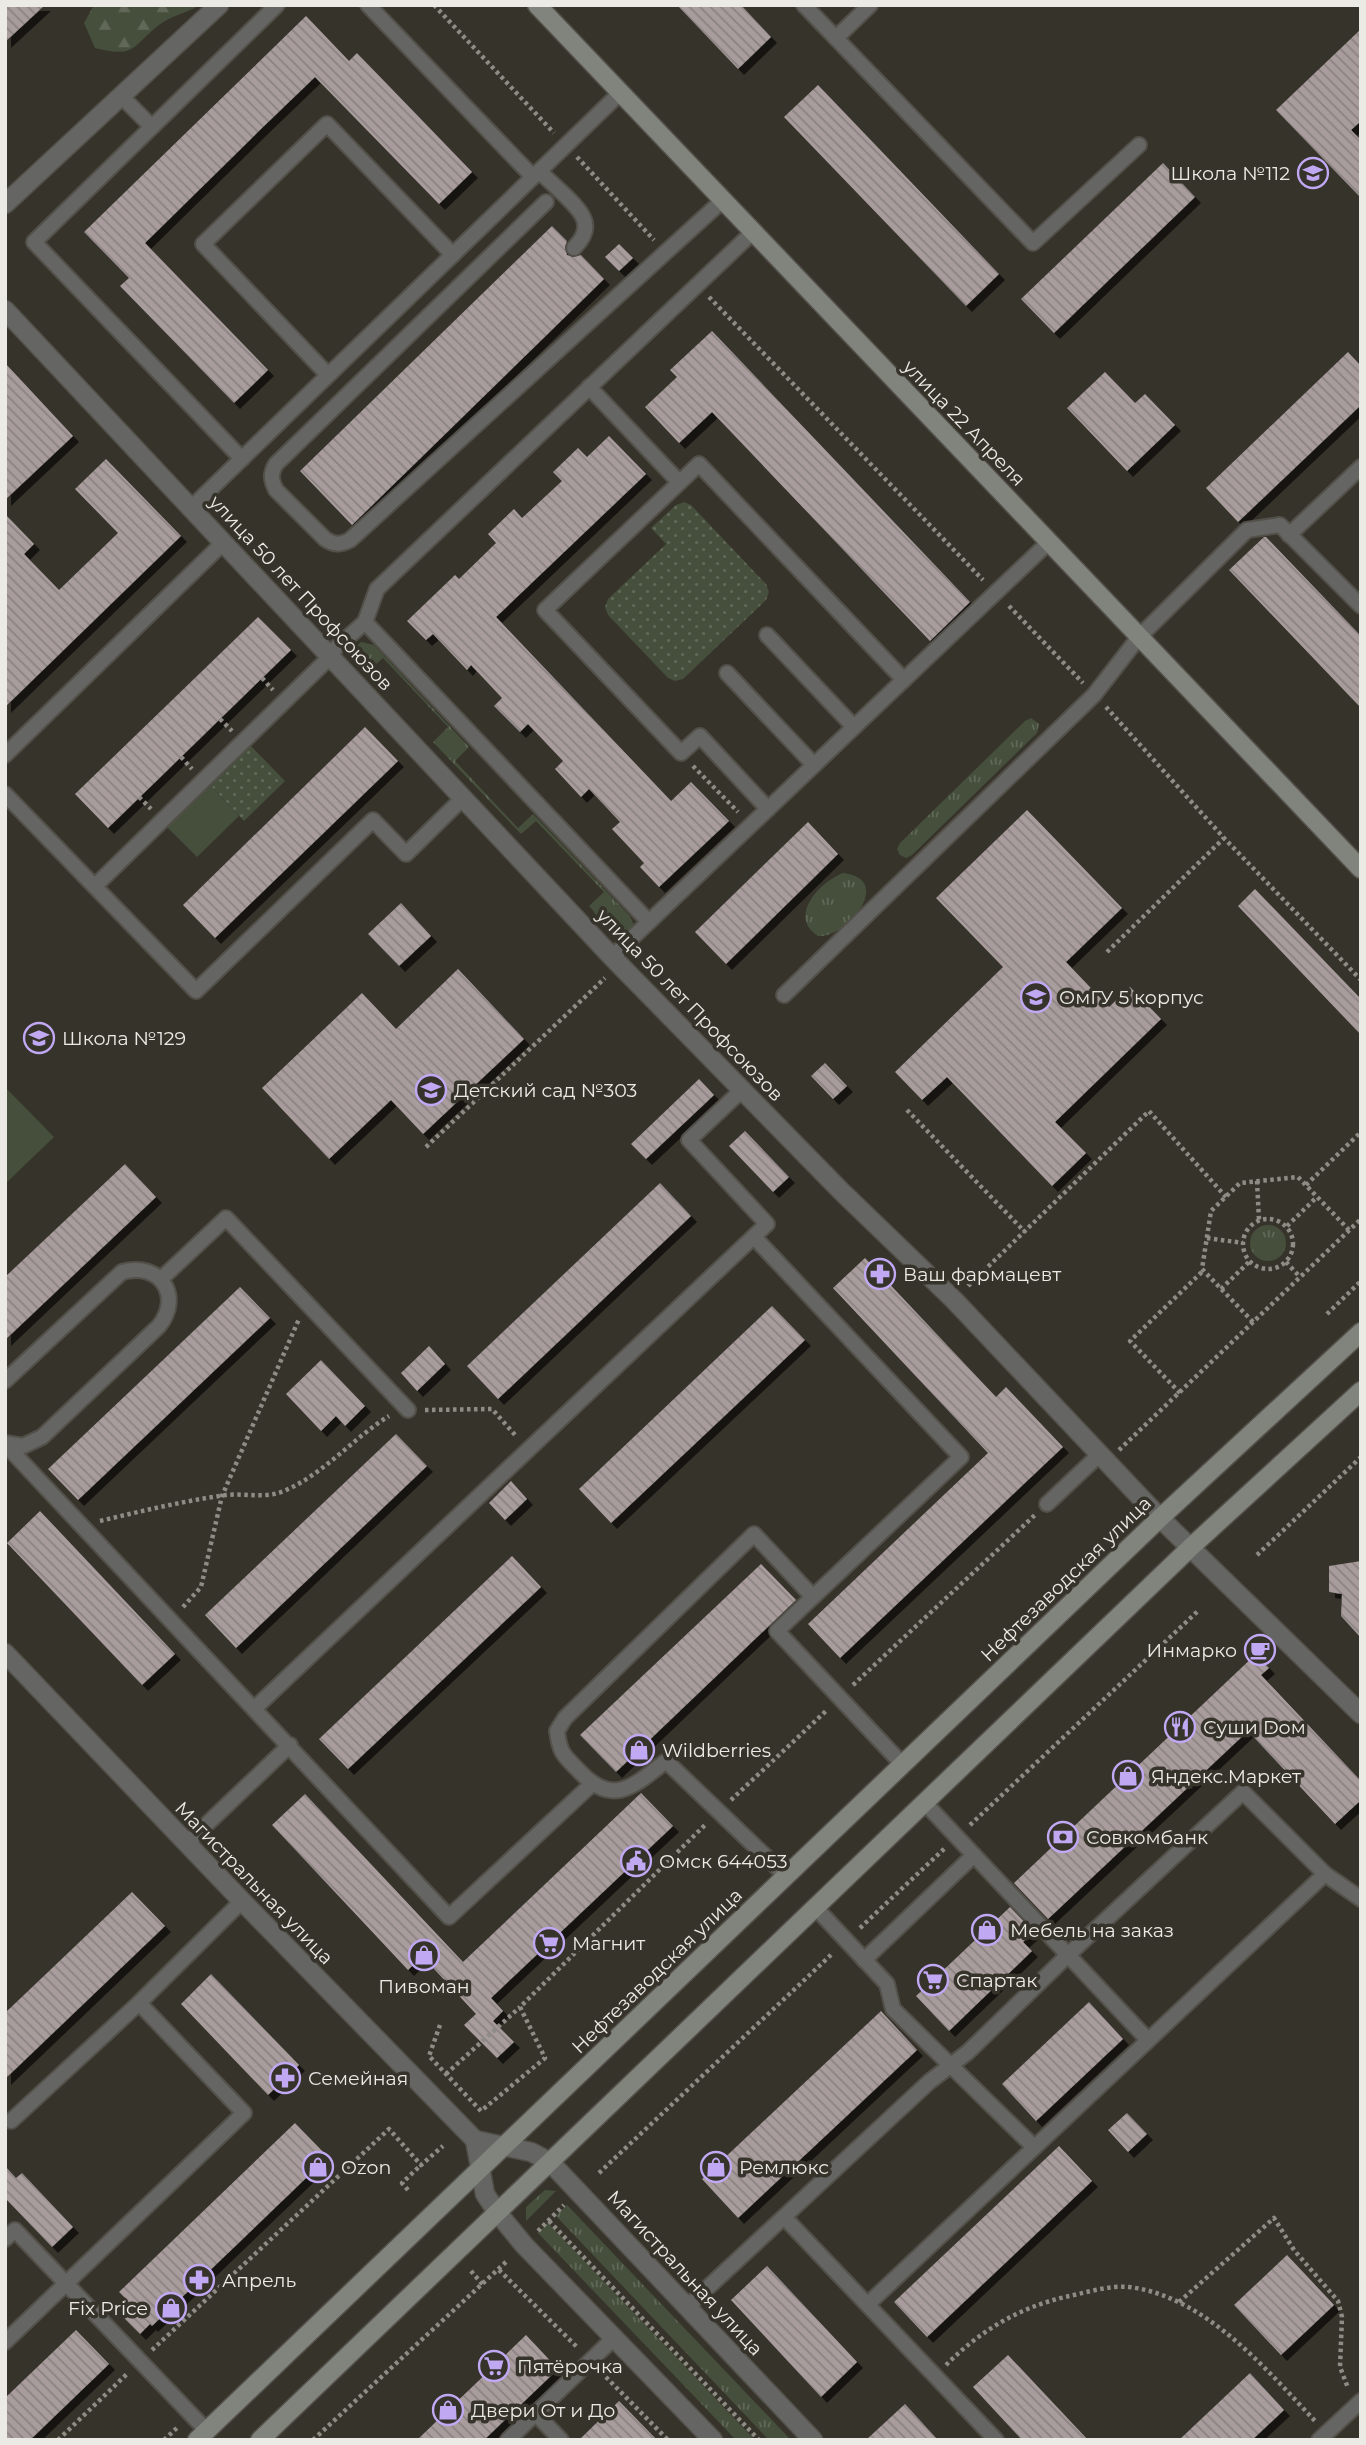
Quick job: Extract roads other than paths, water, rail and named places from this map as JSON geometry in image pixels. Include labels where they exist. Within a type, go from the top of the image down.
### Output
[{"type":"main road","name":"улица 22 Апреля","points":[[537,5],[1361,870]]},
{"type":"main road","name":"Нефтезаводская улица","points":[[202,2435],[1160,1518],[1361,1332]]},
{"type":"main road","points":[[260,2440],[1191,1547],[1361,1391]]},
{"type":"street","points":[[5,204],[219,5]]},
{"type":"street","name":"улица 50 лет Профсоюзов","points":[[6,312],[612,957],[841,1191],[954,1300],[1160,1518],[1359,1707]]},
{"type":"street","name":"Магистральная улица","points":[[5,1653],[475,2140],[531,2152],[550,2162],[813,2440]]},
{"type":"street","points":[[475,2140],[485,2194],[497,2212],[524,2245],[713,2440]]},
{"type":"lane","points":[[242,458],[34,242],[277,5]]},
{"type":"lane","points":[[368,5],[536,174],[583,216],[585,231],[583,238],[574,248]]},
{"type":"lane","points":[[804,5],[1033,243],[1139,145]]},
{"type":"lane","points":[[836,38],[870,5]]},
{"type":"lane","points":[[192,507],[620,93]]},
{"type":"lane","points":[[122,97],[152,127]]},
{"type":"lane","points":[[328,375],[203,244],[327,124],[453,255]]},
{"type":"lane","points":[[546,202],[276,464],[272,481],[276,490],[324,540],[332,544],[342,544],[350,540],[723,200]]},
{"type":"lane","points":[[95,886],[365,622],[377,589],[753,232]]},
{"type":"lane","points":[[589,387],[679,482]]},
{"type":"lane","points":[[768,808],[699,736],[681,754],[545,610],[679,482],[699,464],[904,680]]},
{"type":"lane","points":[[1289,535],[1361,467]]},
{"type":"lane","points":[[784,995],[1094,695],[1139,637],[1247,530],[1280,525],[1361,606]]},
{"type":"lane","points":[[5,755],[224,542]]},
{"type":"lane","points":[[612,957],[1049,542]]},
{"type":"lane","points":[[365,622],[649,922]]},
{"type":"lane","points":[[766,635],[854,727]]},
{"type":"lane","points":[[727,673],[814,765]]},
{"type":"lane","points":[[5,794],[196,991],[373,820],[406,854],[463,798]]},
{"type":"lane","points":[[256,1708],[767,1224],[689,1140],[742,1090]]},
{"type":"lane","points":[[160,1279],[226,1217],[408,1410]]},
{"type":"lane","points":[[754,1237],[961,1457],[777,1631],[903,1765]]},
{"type":"lane","points":[[5,1381],[122,1272],[143,1269],[160,1279],[166,1288],[169,1308],[159,1326],[42,1437],[23,1446],[5,1443]]},
{"type":"lane","points":[[5,1443],[449,1917],[592,1784]]},
{"type":"lane","points":[[1047,1504],[1102,1459]]},
{"type":"lane","points":[[786,1876],[666,1761],[634,1786],[610,1792],[592,1784],[560,1752],[557,1731],[561,1724],[754,1534],[813,1597]]},
{"type":"lane","points":[[187,1843],[290,1745]]},
{"type":"lane","points":[[688,2306],[929,2082],[951,2067],[1243,1792],[1325,1874],[1361,1899]]},
{"type":"lane","points":[[924,1802],[1148,2040]]},
{"type":"lane","points":[[864,1960],[974,1855]]},
{"type":"lane","points":[[868,2304],[1325,1874]]},
{"type":"lane","points":[[11,2120],[139,2003],[242,1901]]},
{"type":"lane","points":[[815,1907],[887,1984],[893,2009],[1034,2147]]},
{"type":"lane","points":[[5,2342],[244,2113],[139,2003]]},
{"type":"lane","points":[[784,2217],[996,2440]]},
{"type":"lane","points":[[5,2239],[15,2230],[140,2361],[202,2435]]},
{"type":"lane","points":[[508,2440],[615,2337]]},
{"type":"lane","points":[[1323,2437],[1361,2401]]},
{"type":"lane","points":[[535,2413],[561,2440]]},
{"type":"place","name":"Школа №112","points":[[1313,173]]},
{"type":"place","name":"ОмГУ 5 корпус","points":[[1036,997]]},
{"type":"place","name":"Школа №129","points":[[39,1038]]},
{"type":"place","name":"Детский сад №303","points":[[431,1090]]},
{"type":"place","name":"Ваш фармацевт","points":[[880,1274]]},
{"type":"place","name":"Инмарко","points":[[1260,1650]]},
{"type":"place","name":"Суши Dом","points":[[1180,1727]]},
{"type":"place","name":"Wildberries","points":[[639,1750]]},
{"type":"place","name":"Яндекс.Маркет","points":[[1128,1776]]},
{"type":"place","name":"Совкомбанк","points":[[1063,1837]]},
{"type":"place","name":"Омск 644053","points":[[636,1861]]},
{"type":"place","name":"Мебель на заказ","points":[[987,1930]]},
{"type":"place","name":"Магнит","points":[[549,1943]]},
{"type":"place","name":"Пивоман","points":[[424,1955]]},
{"type":"place","name":"Спартак","points":[[933,1980]]},
{"type":"place","name":"Семейная","points":[[285,2078]]},
{"type":"place","name":"Ozon","points":[[318,2167]]},
{"type":"place","name":"Ремлюкс","points":[[716,2167]]},
{"type":"place","name":"Апрель","points":[[199,2280]]},
{"type":"place","name":"Fix Price","points":[[171,2308]]},
{"type":"place","name":"Пятёрочка","points":[[494,2366]]},
{"type":"place","name":"Двери От и До","points":[[448,2410]]}]
